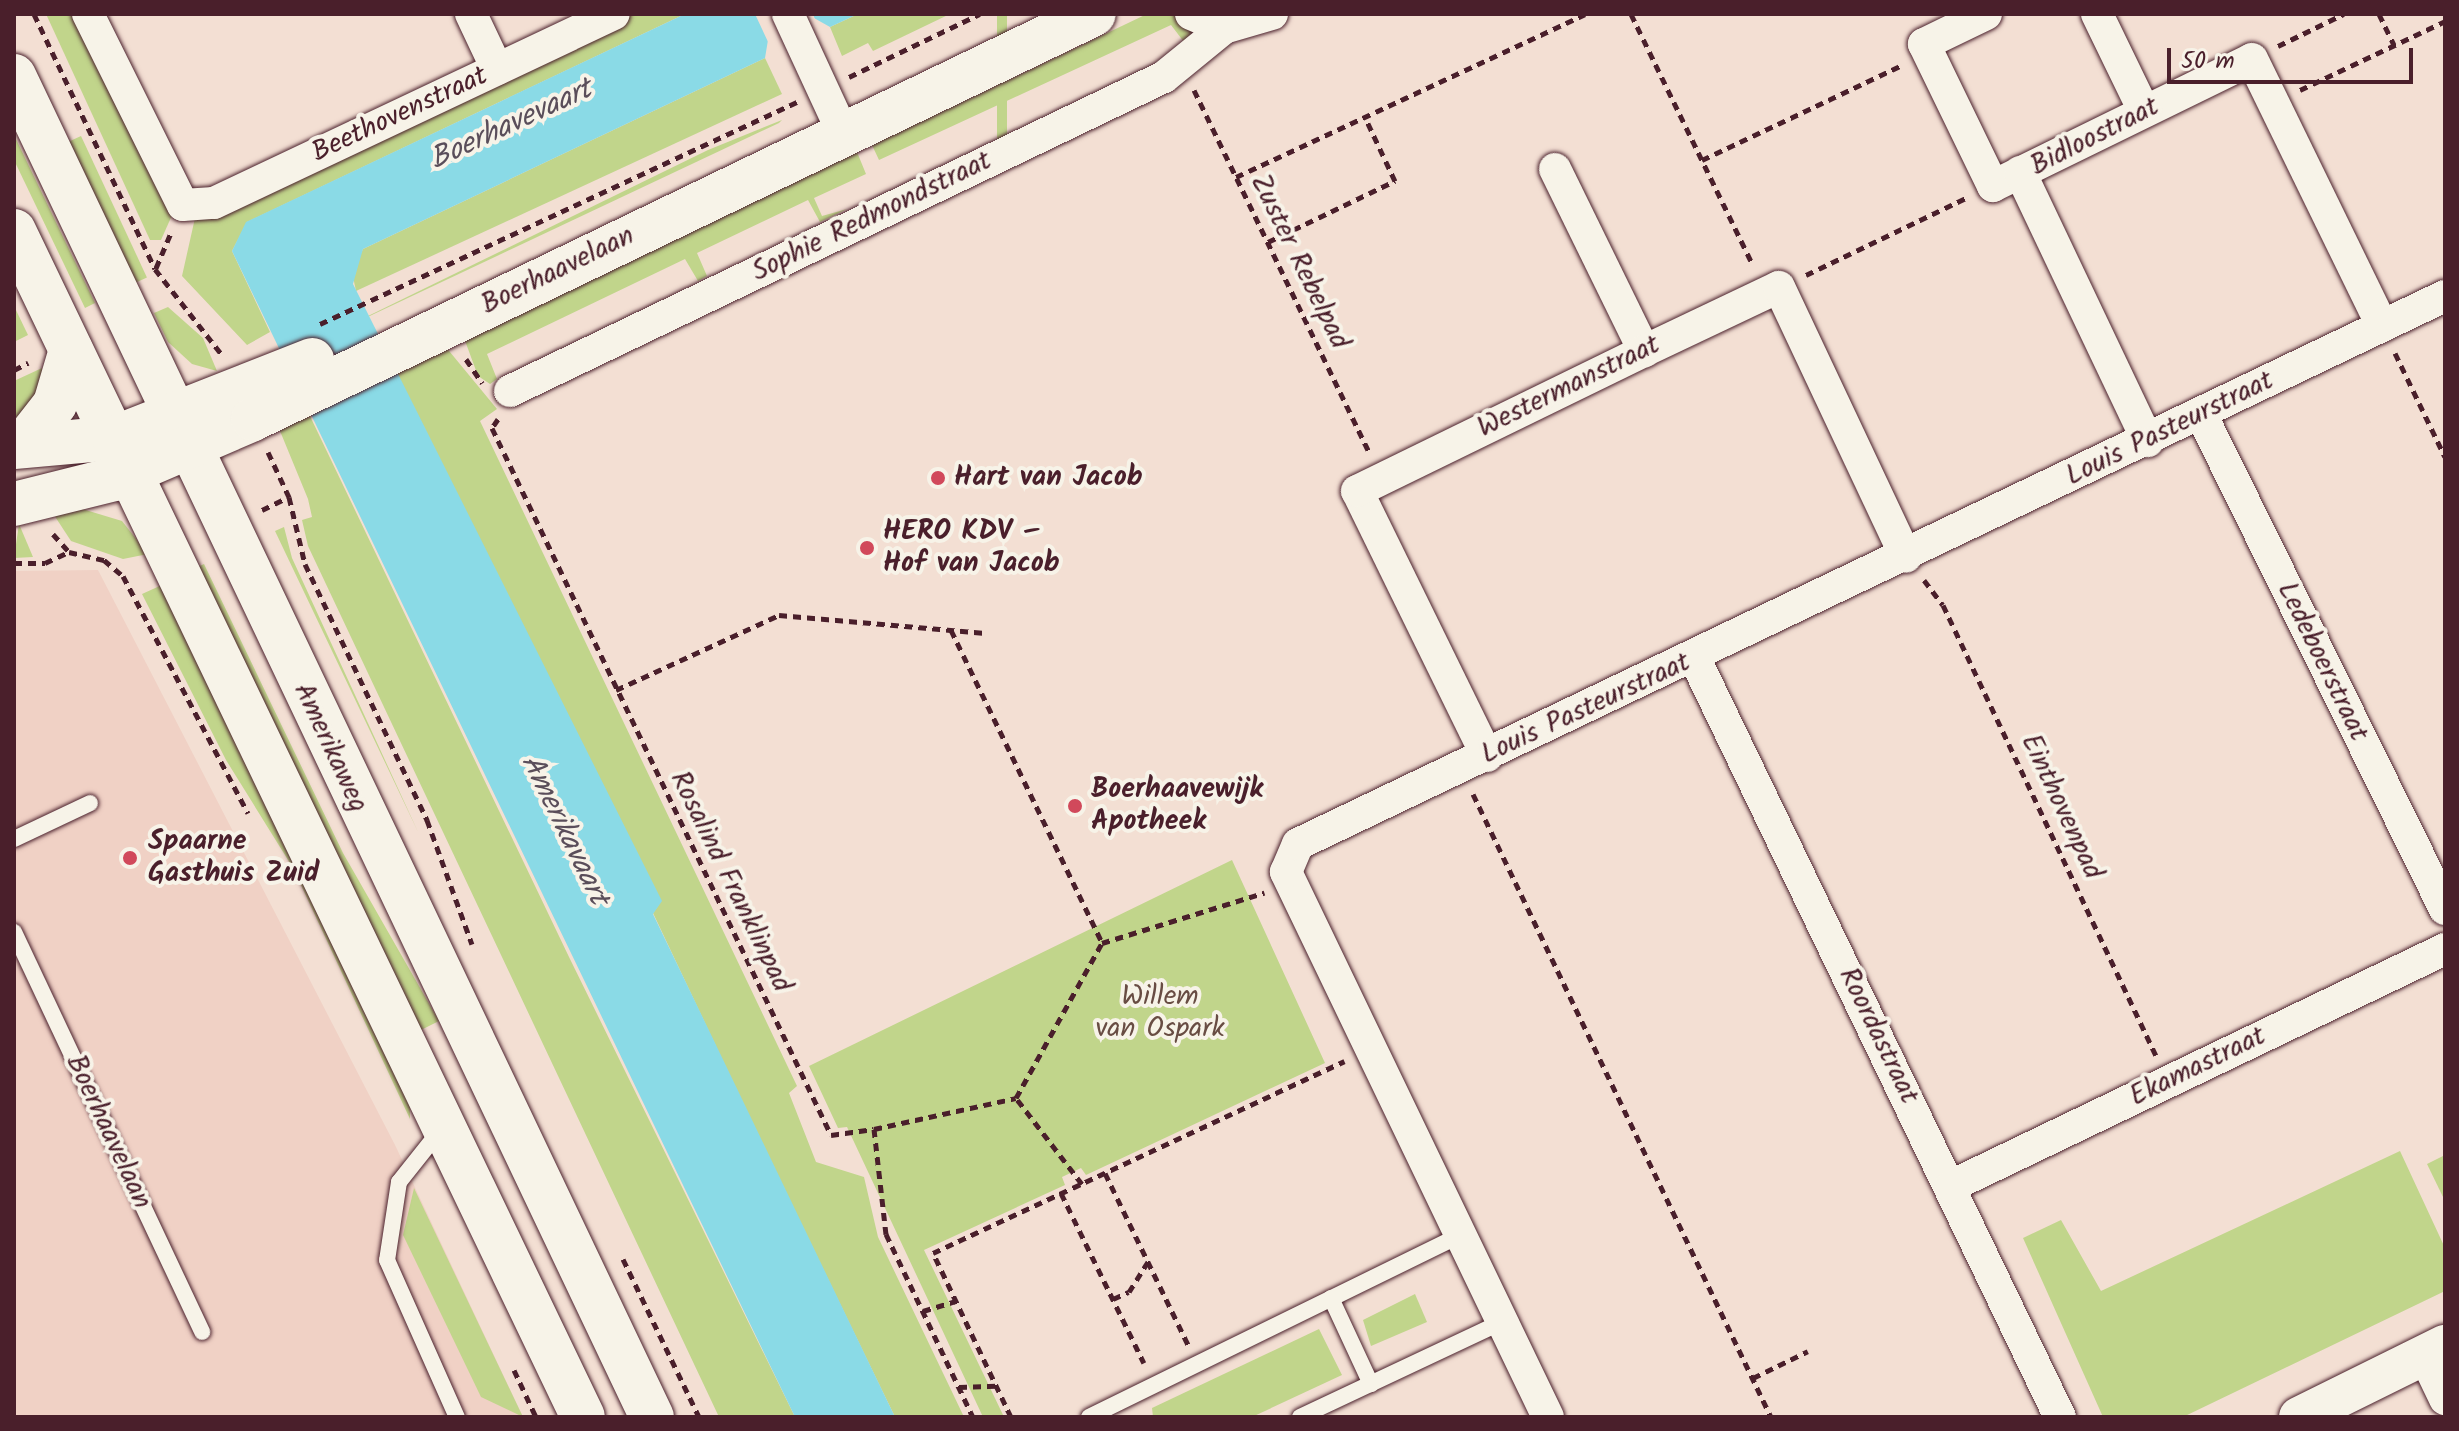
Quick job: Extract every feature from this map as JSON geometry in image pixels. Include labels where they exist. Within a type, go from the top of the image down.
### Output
[{"type":"main road","name":"Boerhaavelaan","points":[[14,504],[287,386],[380,327],[1026,14]]},
{"type":"main road","name":"Boerhaavelaan","points":[[832,110],[1094,14]]},
{"type":"main road","name":"Amerikaweg","points":[[14,76],[179,431],[652,1417]]},
{"type":"main road","points":[[14,231],[583,1417]]},
{"type":"main road","name":"Boerhaavelaan","points":[[19,446],[55,404],[71,350]]},
{"type":"main road","name":"Boerhaavelaan","points":[[19,446],[122,455]]},
{"type":"street","name":"Beethovenstraat","points":[[88,14],[183,205],[214,203],[614,14]]},
{"type":"street","points":[[471,14],[497,69]]},
{"type":"street","points":[[1191,14],[1224,21],[1272,14]]},
{"type":"street","points":[[1986,14],[1924,44],[2006,179]]},
{"type":"street","points":[[2097,14],[2144,111]]},
{"type":"street","name":"Sophie Redmondstraat","points":[[501,397],[1182,64],[1224,21]]},
{"type":"street","points":[[792,22],[832,110]]},
{"type":"street","points":[[2252,59],[2382,326]]},
{"type":"street","name":"Bidloostraat","points":[[2148,441],[2006,179],[2252,59]]},
{"type":"street","points":[[1555,169],[1644,351]]},
{"type":"street","points":[[1773,290],[1906,557]]},
{"type":"street","name":"Westermanstraat","points":[[1473,762],[1357,491],[1773,290]]},
{"type":"street","name":"Louis Pasteurstraat","points":[[1292,885],[1286,872],[1298,844],[1906,557],[2445,296]]},
{"type":"street","name":"Ledeboerstraat","points":[[2201,414],[2445,909]]},
{"type":"street","name":"Roordastraat","points":[[1694,657],[2060,1417]]},
{"type":"street","points":[[1292,885],[1368,1050],[1548,1417]]},
{"type":"street","name":"Ekamastraat","points":[[1951,1186],[2445,949]]},
{"type":"street","points":[[2299,1417],[2435,1350],[2445,1399]]},
{"type":"lane","points":[[14,839],[90,803]]},
{"type":"lane","name":"Boerhaavelaan","points":[[14,932],[202,1332]]},
{"type":"lane","points":[[443,1127],[399,1182],[387,1260],[456,1413],[472,1417]]},
{"type":"lane","points":[[1089,1417],[1459,1236]]},
{"type":"lane","points":[[1331,1298],[1371,1384]]},
{"type":"lane","points":[[1300,1417],[1502,1322]]},
{"type":"path","points":[[34,14],[155,269],[226,361]]},
{"type":"path","name":"Boerhaavelaan","points":[[380,327],[832,110],[980,14]]},
{"type":"path","points":[[1236,177],[1585,14]]},
{"type":"path","points":[[1631,14],[1702,160],[1773,290],[2006,179]]},
{"type":"path","points":[[2252,59],[2344,14]]},
{"type":"path","points":[[2379,14],[2394,45]]},
{"type":"path","points":[[2274,103],[2445,21]]},
{"type":"path","points":[[1702,160],[1928,53]]},
{"type":"path","name":"Zuster Rebelpad","points":[[1182,64],[1381,478]]},
{"type":"path","points":[[1268,242],[1395,181],[1365,117]]},
{"type":"path","points":[[2382,326],[2445,457]]},
{"type":"path","points":[[462,350],[475,378],[501,397]]},
{"type":"path","name":"Rosalind Franklinpad","points":[[501,397],[492,428],[831,1135],[874,1129]]},
{"type":"path","points":[[289,497],[305,564],[427,820],[478,959]]},
{"type":"path","points":[[14,563],[45,563],[69,552]]},
{"type":"path","name":"Einthovenpad","points":[[1906,557],[1943,605],[2169,1082]]},
{"type":"path","points":[[616,690],[779,615],[985,633]]},
{"type":"path","points":[[951,630],[1102,943]]},
{"type":"path","points":[[1473,762],[1771,1417]]},
{"type":"path","points":[[973,1417],[886,1234],[874,1129],[1016,1098],[1102,943],[1292,885]]},
{"type":"path","points":[[1011,1417],[933,1253],[1368,1050]]},
{"type":"path","points":[[1016,1098],[1082,1184]]},
{"type":"path","points":[[1105,1173],[1198,1364]]},
{"type":"path","points":[[1061,1193],[1155,1385]]},
{"type":"path","points":[[620,1252],[699,1417]]},
{"type":"path","points":[[1113,1299],[1129,1292],[1138,1266],[1148,1261]]},
{"type":"path","points":[[923,1311],[956,1301]]},
{"type":"path","points":[[1753,1378],[1808,1351]]},
{"type":"path","points":[[959,1387],[996,1386]]},
{"type":"shaded area","name":"Spaarne Gasthuis Zuid","points":[[98,570],[395,1145],[523,1417],[14,1417],[14,571]]},
{"type":"green space","points":[[46,14],[78,14],[173,213],[161,240],[150,240]]},
{"type":"green space","points":[[633,14],[685,14],[247,222],[232,251],[270,332],[247,345],[182,276],[195,218]]},
{"type":"green space","points":[[858,14],[950,14],[873,51],[868,43],[842,56],[830,27]]},
{"type":"green space","points":[[997,14],[1007,14],[1007,141],[997,141]]},
{"type":"green space","points":[[1147,14],[1174,14],[1194,30],[1184,42],[1171,25],[879,160],[872,145]]},
{"type":"green space","points":[[765,58],[782,94],[356,291],[352,272],[363,249]]},
{"type":"green space","points":[[782,120],[779,123],[323,338],[708,150]]},
{"type":"green space","points":[[14,135],[95,303],[85,308],[14,160]]},
{"type":"green space","points":[[81,136],[147,277],[133,284],[67,142]]},
{"type":"green space","points":[[857,152],[866,174],[814,198],[822,216],[847,209],[820,222],[808,200],[697,253],[707,276],[698,281],[685,259],[487,354],[497,379],[490,384],[478,376],[464,338]]},
{"type":"green space","points":[[14,306],[28,335],[14,342]]},
{"type":"green space","points":[[168,307],[203,338],[217,371],[192,364],[168,342],[154,313]]},
{"type":"green space","points":[[445,346],[497,409],[480,421],[797,1086],[789,1093],[816,1162],[864,1177],[878,1237],[964,1417],[895,1417],[754,1127],[653,913],[661,901],[396,373]]},
{"type":"green space","points":[[42,368],[42,382],[14,429],[14,381]]},
{"type":"green space","points":[[309,414],[569,957],[795,1417],[719,1417],[308,546],[302,520],[312,517],[308,499],[280,431]]},
{"type":"green space","points":[[79,508],[122,521],[148,554],[123,559],[71,541],[54,515]]},
{"type":"green space","points":[[19,524],[33,557],[14,558]]},
{"type":"green space","points":[[284,527],[292,558],[419,834],[275,531]]},
{"type":"green space","points":[[204,564],[343,853],[439,1021],[415,1033],[193,569]]},
{"type":"green space","points":[[164,584],[410,1098],[410,1119],[293,868],[226,760],[142,594]]},
{"type":"green space","name":"Willem van Ospark","points":[[1232,860],[1325,1063],[1086,1175],[1081,1168],[1062,1177],[1065,1185],[924,1250],[1004,1417],[983,1417],[847,1127],[838,1128],[809,1066]]},
{"type":"green space","points":[[2400,1151],[2445,1248],[2445,1291],[2183,1417],[2103,1417],[2023,1238],[2061,1220],[2101,1291]]},
{"type":"green space","points":[[2445,1155],[2445,1196],[2443,1197],[2427,1164]]},
{"type":"green space","points":[[414,1188],[523,1417],[481,1397],[403,1235]]},
{"type":"green space","points":[[1415,1294],[1427,1322],[1371,1346],[1363,1320]]},
{"type":"green space","points":[[1319,1329],[1342,1375],[1252,1417],[1153,1417],[1152,1408]]},
{"type":"water","points":[[685,14],[858,14],[830,27],[814,18],[768,40],[765,58],[363,249],[353,284],[662,901],[653,914],[895,1417],[795,1417],[232,251],[246,222]]},
{"type":"pier","points":[[755,14],[813,14],[816,22],[769,44]]},
{"type":"place","name":"Hart van Jacob","points":[[938,478]]},
{"type":"place","name":"HERO KDV – Hof van Jacob","points":[[867,548]]},
{"type":"place","name":"Boerhaavewijk Apotheek","points":[[1075,806]]},
{"type":"place","name":"Spaarne Gasthuis Zuid","points":[[130,858]]},
{"type":"water label","name":"Boerhavevaart","points":[[511,125]]},
{"type":"water label","name":"Amerikavaart","points":[[564,830]]}]
